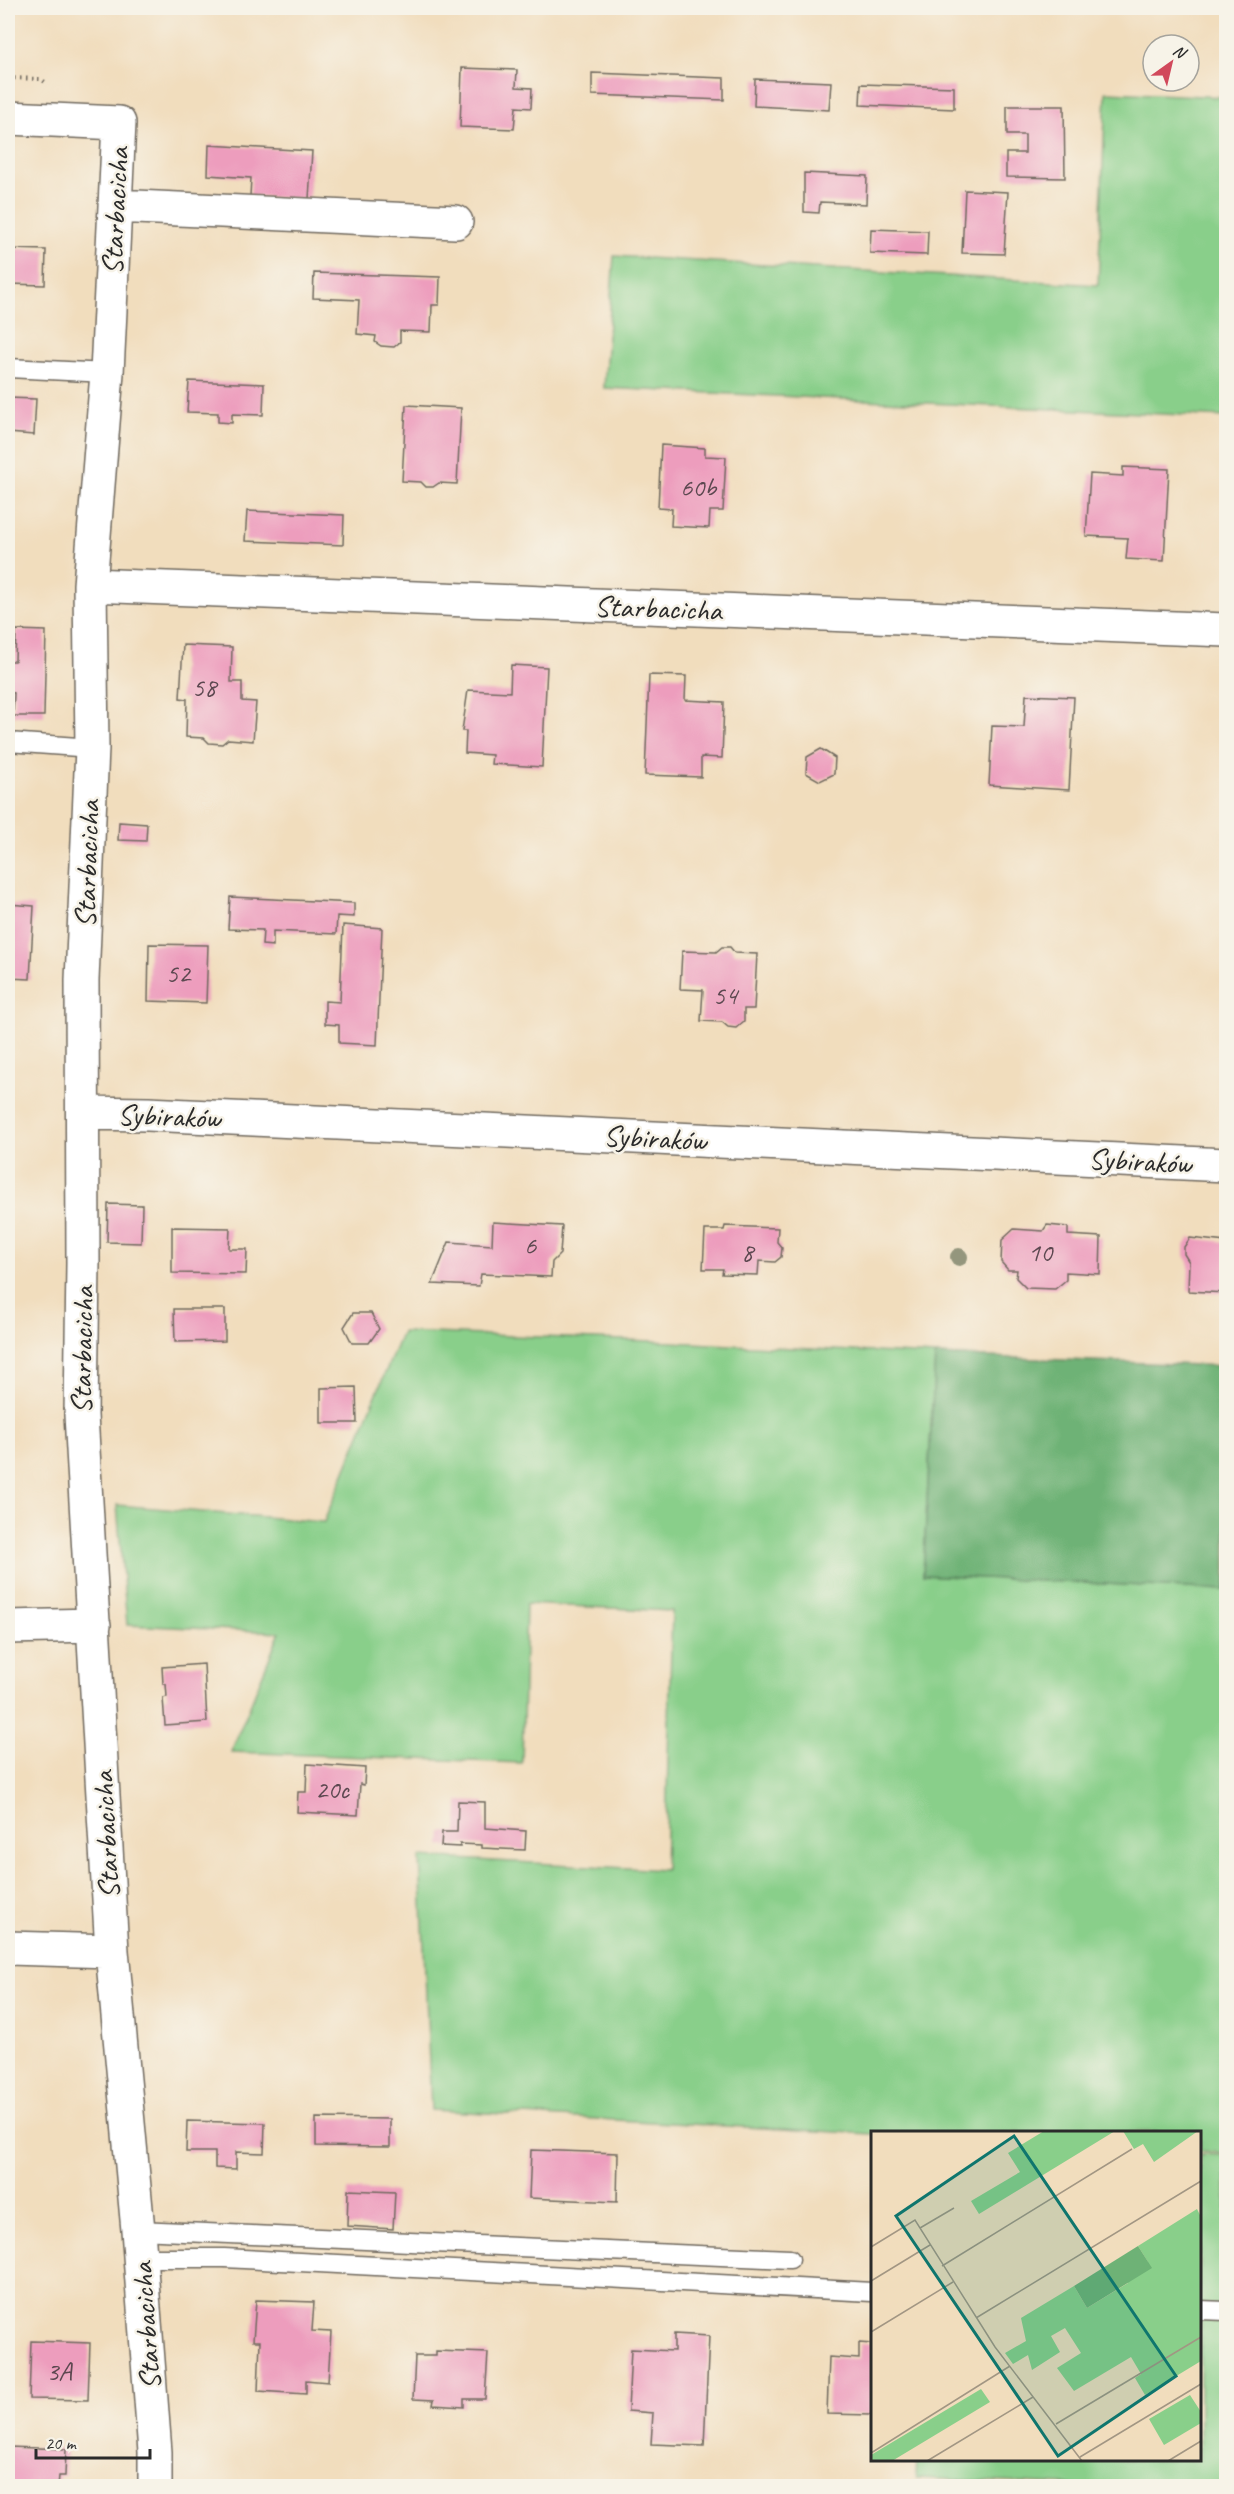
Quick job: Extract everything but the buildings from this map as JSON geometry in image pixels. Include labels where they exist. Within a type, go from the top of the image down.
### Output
[{"type":"street","name":"Starbacicha","points":[[8,118],[119,123],[107,373],[90,585],[92,748],[82,980],[81,1415],[112,1951],[139,2244],[155,2452],[155,2487]]},
{"type":"street","points":[[115,206],[456,222]]},
{"type":"street","name":"Starbacicha","points":[[90,585],[1227,630]]},
{"type":"street","name":"Sybiraków","points":[[83,1113],[1227,1165]]},
{"type":"street","points":[[8,1627],[94,1625]]},
{"type":"street","points":[[8,1948],[112,1951]]},
{"type":"lane","points":[[8,368],[107,373]]},
{"type":"lane","points":[[8,742],[92,748]]},
{"type":"lane","points":[[139,2244],[790,2259]]},
{"type":"lane","points":[[139,2244],[224,2258],[871,2292]]},
{"type":"lane","points":[[1201,2310],[1227,2311]]},
{"type":"green space","points":[[1106,92],[1226,97],[1226,417],[604,388],[614,256],[1098,285]]},
{"type":"green space","points":[[402,1332],[935,1355],[923,1575],[1226,1590],[1226,2153],[1201,2151],[1201,2131],[871,2131],[871,2134],[431,2110],[420,1857],[665,1870],[672,1611],[526,1604],[522,1763],[231,1752],[280,1632],[127,1625],[117,1505],[324,1522]]},
{"type":"green space","points":[[935,1355],[1226,1366],[1226,1590],[923,1575]]},
{"type":"green space","points":[[1201,2154],[1226,2155],[1226,2486],[1086,2486],[916,2478],[917,2461],[1201,2461]]}]
